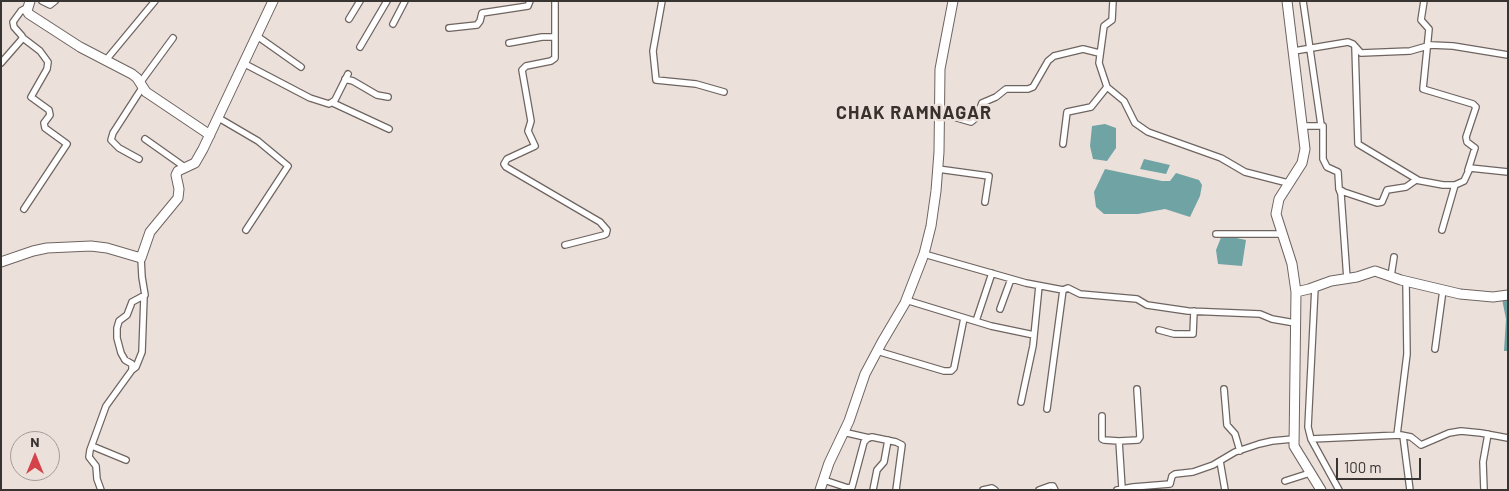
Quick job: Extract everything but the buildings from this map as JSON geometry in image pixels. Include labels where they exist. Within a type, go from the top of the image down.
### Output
[{"type":"street","points":[[42,1],[50,5],[55,1]]},
{"type":"street","points":[[106,60],[155,1]]},
{"type":"street","points":[[101,490],[97,479],[96,466],[90,457],[92,446],[106,406],[136,367],[142,352],[144,297],[146,292],[142,277],[141,258],[150,232],[178,198],[179,189],[176,175],[178,171],[195,163],[273,1]]},
{"type":"street","points":[[349,19],[360,1]]},
{"type":"street","points":[[360,47],[387,1]]},
{"type":"street","points":[[393,24],[405,1]]},
{"type":"street","points":[[449,28],[477,25],[482,13],[528,6],[530,1]]},
{"type":"street","points":[[555,1],[554,60],[526,66],[522,70],[531,121],[528,129],[534,146],[507,159],[504,164],[506,167],[600,222],[607,230],[604,235],[565,245]]},
{"type":"street","points":[[662,1],[654,46],[656,80],[696,84],[724,92]]},
{"type":"street","points":[[820,490],[865,374],[906,300],[924,254],[934,210],[938,169],[940,69],[953,1]]},
{"type":"street","points":[[1113,1],[1112,20],[1105,25],[1099,53],[1099,63],[1106,87],[1124,101],[1140,128],[1215,156],[1245,172],[1288,184]]},
{"type":"street","points":[[1287,1],[1302,49],[1313,125],[1302,163],[1278,199],[1278,223],[1292,264],[1305,290],[1308,423],[1311,438],[1340,490]]},
{"type":"street","points":[[1303,1],[1302,49],[1313,125]]},
{"type":"street","points":[[1355,47],[1358,144],[1418,180],[1443,185],[1455,185],[1464,181],[1475,148],[1466,142],[1466,137],[1476,107],[1473,104],[1423,89],[1429,29],[1421,20],[1424,1]]},
{"type":"street","points":[[29,4],[27,11],[29,14],[80,48],[132,74],[152,96],[210,135]]},
{"type":"street","points":[[24,209],[67,144],[44,128],[44,123],[50,115],[50,110],[31,98],[47,69],[48,62],[40,51],[23,38],[14,27],[13,22],[29,4]]},
{"type":"street","points":[[257,36],[301,67]]},
{"type":"street","points":[[509,43],[542,37],[555,37]]},
{"type":"street","points":[[1,63],[23,38]]},
{"type":"street","points":[[139,159],[119,148],[111,140],[112,133],[141,85],[173,38]]},
{"type":"street","points":[[1302,49],[1351,42],[1361,53],[1410,51],[1427,46],[1453,46],[1508,56]]},
{"type":"street","points":[[940,112],[972,122],[976,118],[982,103],[996,97],[1006,89],[1028,89],[1033,87],[1048,61],[1054,56],[1083,49],[1099,53]]},
{"type":"street","points":[[244,64],[310,98],[324,103],[333,103],[389,129]]},
{"type":"street","points":[[333,103],[347,76],[377,95],[388,97]]},
{"type":"street","points":[[1062,144],[1067,112],[1091,107],[1106,87]]},
{"type":"street","points":[[217,117],[258,142],[288,166],[246,230]]},
{"type":"street","points":[[1313,125],[1324,128],[1324,162],[1327,167],[1338,172],[1347,279]]},
{"type":"street","points":[[145,138],[186,168]]},
{"type":"street","points":[[1468,170],[1472,168],[1508,172]]},
{"type":"street","points":[[938,169],[989,176],[985,202]]},
{"type":"street","points":[[1339,189],[1379,204],[1382,202],[1387,190],[1406,187],[1418,180]]},
{"type":"street","points":[[1442,230],[1455,185]]},
{"type":"street","points":[[1216,234],[1282,234]]},
{"type":"street","points":[[1,262],[47,248],[91,246],[108,248],[141,258]]},
{"type":"street","points":[[924,254],[1039,286],[1064,290],[1068,288],[1080,294],[1131,298],[1147,304],[1194,311],[1260,314],[1272,319],[1296,323]]},
{"type":"street","points":[[1391,276],[1394,257]]},
{"type":"street","points":[[1305,290],[1331,281],[1347,279],[1375,271],[1406,281],[1460,294],[1485,297],[1508,295]]},
{"type":"street","points":[[976,321],[992,273]]},
{"type":"street","points":[[1000,309],[1011,279]]},
{"type":"street","points":[[1406,281],[1407,354],[1400,435],[1410,490]]},
{"type":"street","points":[[1021,402],[1034,335],[1039,286]]},
{"type":"street","points":[[1047,409],[1064,290]]},
{"type":"street","points":[[1305,290],[1296,323],[1293,439],[1297,452],[1321,490]]},
{"type":"street","points":[[1436,348],[1443,290]]},
{"type":"street","points":[[132,370],[132,364],[125,360],[121,353],[117,338],[118,325],[127,316],[134,300],[144,297]]},
{"type":"street","points":[[906,300],[964,318],[1034,335]]},
{"type":"street","points":[[1159,330],[1174,334],[1193,334],[1194,311]]},
{"type":"street","points":[[877,351],[944,371],[951,371],[954,368],[964,318]]},
{"type":"street","points":[[1224,389],[1227,425],[1235,434],[1240,451]]},
{"type":"street","points":[[1102,416],[1102,439],[1119,441],[1140,439],[1137,390]]},
{"type":"street","points":[[843,432],[888,440],[902,445],[896,490]]},
{"type":"street","points":[[1311,438],[1400,435],[1411,437],[1421,445],[1453,432],[1488,434],[1508,438]]},
{"type":"street","points":[[1484,490],[1483,462],[1488,434]]},
{"type":"street","points":[[824,480],[848,488],[852,487],[864,442],[869,438]]},
{"type":"street","points":[[1119,441],[1119,489],[1170,484],[1172,476],[1175,474],[1194,472],[1240,451],[1272,441],[1293,439]]},
{"type":"street","points":[[873,490],[877,470],[884,462],[888,440]]},
{"type":"street","points":[[92,446],[126,460]]},
{"type":"street","points":[[1220,461],[1225,490]]},
{"type":"street","points":[[1285,481],[1310,473]]},
{"type":"street","points":[[1040,490],[1050,486],[1053,486],[1055,490]]},
{"type":"street","points":[[983,490],[992,488],[995,490]]},
{"type":"water","points":[[1105,124],[1116,128],[1116,148],[1107,161],[1093,159],[1090,146],[1092,126]]},
{"type":"water","points":[[1144,159],[1170,165],[1166,174],[1140,169]]},
{"type":"water","points":[[1105,169],[1162,181],[1170,181],[1176,173],[1199,180],[1202,185],[1200,196],[1190,217],[1165,209],[1138,214],[1104,214],[1096,207],[1094,192]]},
{"type":"water","points":[[1222,235],[1246,240],[1242,266],[1218,264],[1216,250]]},
{"type":"water","points":[[1502,299],[1508,299],[1508,351],[1504,351],[1506,319]]},
{"type":"district","name":"CHAK RAMNAGAR","points":[[914,113]]}]
